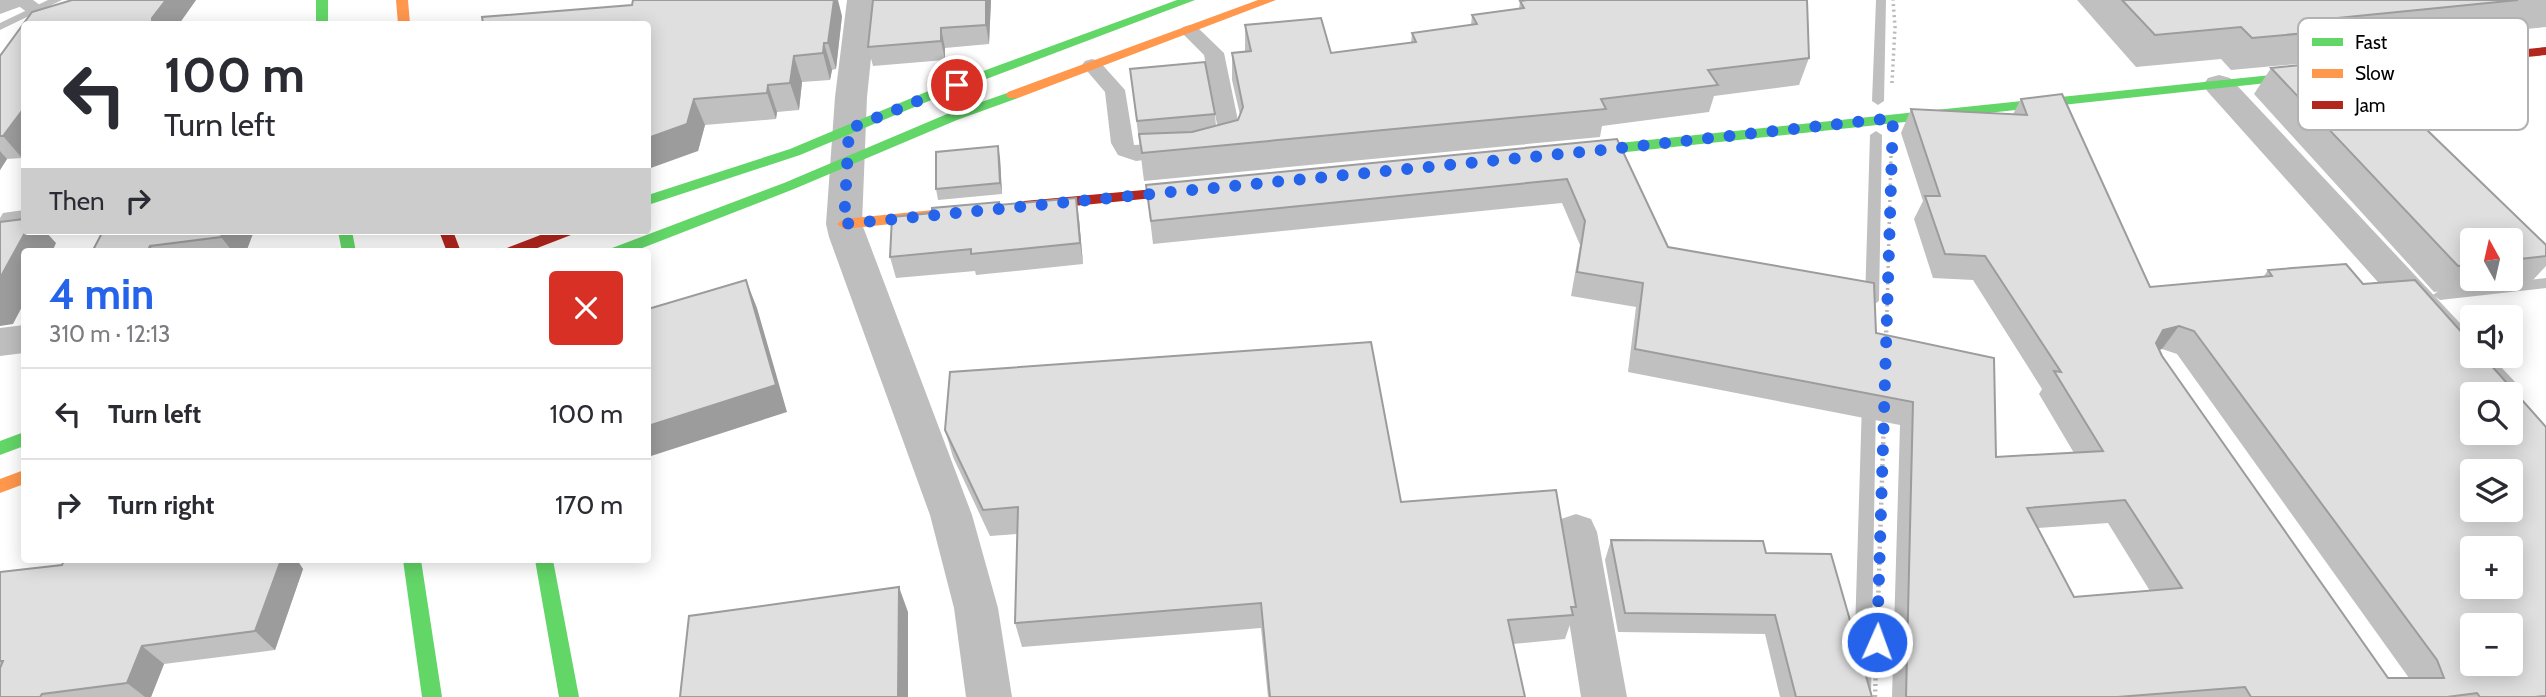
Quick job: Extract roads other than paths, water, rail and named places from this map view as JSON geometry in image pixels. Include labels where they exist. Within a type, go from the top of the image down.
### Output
[{"type":"street","points":[[322,0],[322,21]]},
{"type":"street","points":[[402,0],[404,21]]},
{"type":"street","points":[[862,0],[848,145],[844,224],[950,515],[976,608],[989,697]]},
{"type":"street","points":[[626,248],[848,145],[931,95],[1189,0]]},
{"type":"street","points":[[651,199],[795,152],[848,145],[952,117],[1270,0]]},
{"type":"street","points":[[2528,53],[2546,51]]},
{"type":"street","points":[[1558,155],[2298,78]]},
{"type":"street","points":[[2219,86],[2491,382]]},
{"type":"street","points":[[1002,209],[1211,188]]},
{"type":"street","points":[[844,224],[960,213]]},
{"type":"street","points":[[522,248],[556,235]]},
{"type":"street","points":[[0,342],[21,338]]},
{"type":"street","points":[[0,448],[21,440]]},
{"type":"street","points":[[0,486],[21,478]]},
{"type":"street","points":[[1576,532],[1604,697]]},
{"type":"street","points":[[412,563],[432,697]]},
{"type":"street","points":[[545,563],[569,697]]},
{"type":"lane","points":[[1092,65],[1115,90],[1122,143],[1126,150],[1136,154],[1228,142],[1230,135],[1214,53],[1190,31]]},
{"type":"lane","points":[[0,237],[11,219],[21,218]]},
{"type":"waterway","points":[[0,27],[57,0]]},
{"type":"waterway","points":[[1878,101],[1881,0]]},
{"type":"waterway","points":[[1872,301],[1876,135]]},
{"type":"waterway","points":[[2440,295],[2546,283]]},
{"type":"waterway","points":[[1862,697],[1869,402]]}]
